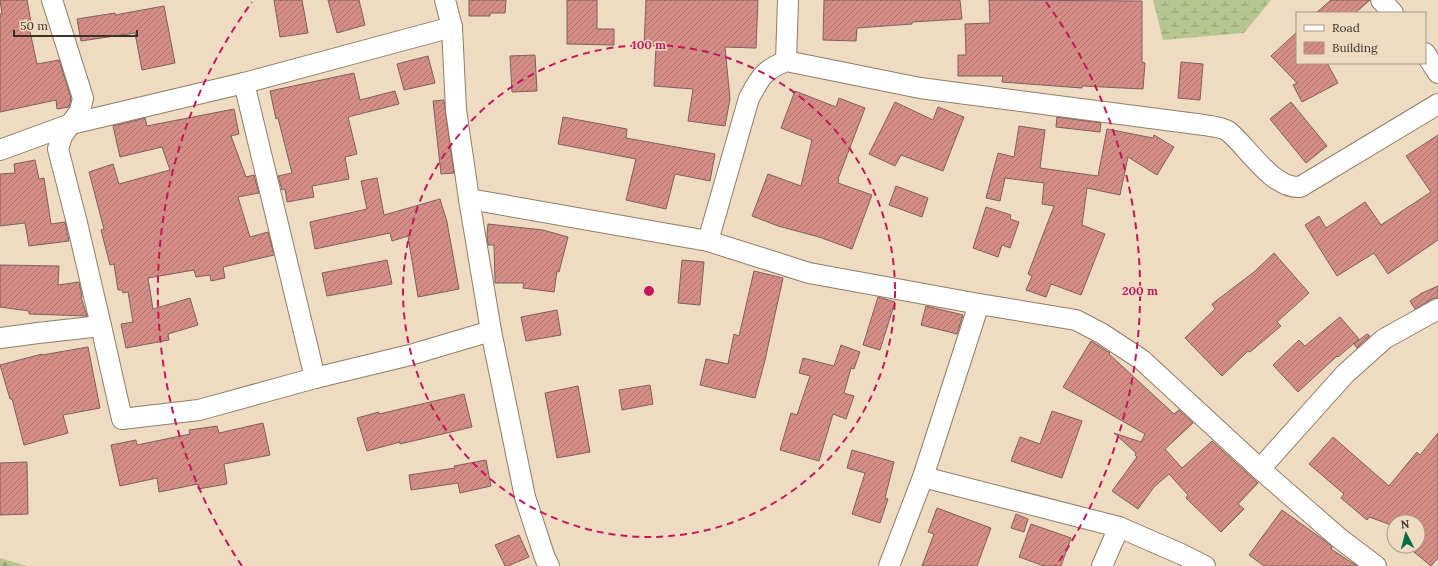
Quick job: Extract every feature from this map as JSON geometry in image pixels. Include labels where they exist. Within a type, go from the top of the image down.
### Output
[{"type":"street","points":[[52,0],[83,98],[80,111],[62,136],[58,149],[77,223],[122,419],[199,410],[315,378],[410,355],[491,331]]},
{"type":"street","points":[[445,0],[452,27],[456,110],[491,331],[525,497],[549,566]]},
{"type":"street","points":[[786,61],[788,0]]},
{"type":"street","points":[[1381,0],[1392,12]]},
{"type":"street","points":[[0,150],[71,124],[244,83],[452,27]]},
{"type":"street","points":[[1426,55],[1438,73]]},
{"type":"street","points":[[708,241],[749,98],[761,76],[772,67],[786,61],[920,88],[1204,125],[1227,130],[1263,168],[1287,186],[1293,188],[1300,187],[1438,104]]},
{"type":"street","points":[[244,83],[315,378]]},
{"type":"street","points":[[469,199],[708,241],[809,273],[1076,320],[1101,333],[1142,360],[1260,469],[1339,538],[1376,566]]},
{"type":"street","points":[[889,566],[922,477],[979,304]]},
{"type":"street","points":[[1260,469],[1345,374],[1367,354],[1384,339],[1438,309]]},
{"type":"street","points":[[0,338],[101,326]]},
{"type":"street","points":[[922,477],[1119,528],[1181,554],[1205,566]]},
{"type":"street","points":[[1102,566],[1119,528]]},
{"type":"green space","points":[[1153,0],[1271,0],[1244,33],[1163,40]]},
{"type":"green space","points":[[0,558],[27,566],[0,566]]},
{"type":"building","points":[[0,0],[27,0],[31,22],[28,22],[37,64],[59,60],[71,98],[69,107],[57,109],[56,100],[0,112],[0,14],[2,14]]},
{"type":"building","points":[[274,0],[302,0],[308,33],[280,37]]},
{"type":"building","points":[[328,0],[359,0],[365,25],[337,33]]},
{"type":"building","points":[[469,0],[506,0],[505,13],[490,13],[490,16],[469,16]]},
{"type":"building","points":[[567,0],[597,0],[597,29],[614,29],[614,45],[567,44]]},
{"type":"building","points":[[646,0],[758,0],[756,48],[725,47],[730,99],[725,126],[688,121],[693,89],[654,86],[656,46],[644,46]]},
{"type":"building","points":[[824,0],[960,0],[962,19],[912,22],[912,24],[857,28],[856,41],[823,40]]},
{"type":"building","points":[[989,0],[1142,1],[1142,62],[1145,63],[1143,89],[1082,86],[1082,88],[1002,82],[1003,76],[958,76],[958,55],[966,55],[965,24],[990,23]]},
{"type":"building","points":[[1331,0],[1370,0],[1356,12],[1317,12]]},
{"type":"building","points":[[164,6],[175,63],[142,70],[135,33],[81,41],[77,19],[115,13],[115,15]]},
{"type":"building","points":[[1296,33],[1296,64],[1328,64],[1338,83],[1302,102],[1293,85],[1297,83],[1271,56]]},
{"type":"building","points":[[535,55],[537,91],[512,92],[510,56]]},
{"type":"building","points":[[428,56],[435,83],[404,90],[397,64]]},
{"type":"building","points":[[1181,62],[1203,64],[1200,100],[1178,98]]},
{"type":"building","points":[[354,73],[360,100],[395,91],[399,104],[348,117],[357,154],[345,157],[349,179],[312,186],[314,197],[287,202],[285,189],[282,190],[278,176],[292,173],[278,118],[276,119],[270,91]]},
{"type":"building","points":[[795,91],[836,107],[839,98],[865,108],[838,179],[838,183],[872,195],[852,249],[819,237],[778,226],[752,216],[768,174],[801,186],[812,140],[781,128]]},
{"type":"building","points":[[444,100],[454,173],[441,174],[433,101]]},
{"type":"building","points":[[895,102],[933,120],[938,107],[964,117],[943,171],[901,155],[895,166],[869,154]]},
{"type":"building","points":[[1291,102],[1327,146],[1306,163],[1270,119]]},
{"type":"building","points":[[234,109],[239,134],[231,136],[246,177],[254,175],[259,193],[238,197],[250,237],[268,232],[274,255],[223,267],[225,278],[211,281],[210,275],[196,277],[194,270],[148,278],[153,309],[190,298],[198,325],[168,334],[169,340],[126,348],[121,324],[133,322],[128,292],[123,293],[122,290],[118,290],[114,264],[110,265],[101,230],[104,229],[89,172],[113,164],[119,184],[170,170],[162,147],[120,157],[113,126],[145,118],[147,126]]},
{"type":"building","points":[[563,117],[627,129],[626,138],[715,154],[710,181],[675,174],[666,209],[626,200],[636,159],[558,144]]},
{"type":"building","points":[[1057,117],[1101,123],[1100,132],[1056,127]]},
{"type":"building","points":[[1019,126],[1045,130],[1040,168],[1098,176],[1107,129],[1153,138],[1154,135],[1174,147],[1157,175],[1128,157],[1120,195],[1087,188],[1082,225],[1105,234],[1081,295],[1051,284],[1046,297],[1026,290],[1032,276],[1028,274],[1054,206],[1042,204],[1044,183],[1005,178],[1000,201],[986,198],[998,153],[1014,157]]},
{"type":"building","points":[[1438,135],[1438,240],[1388,274],[1374,253],[1337,276],[1305,225],[1319,216],[1326,228],[1365,202],[1381,225],[1431,192],[1406,156]]},
{"type":"building","points":[[35,160],[39,179],[44,178],[51,224],[65,222],[69,241],[29,246],[25,223],[0,226],[0,174],[15,173],[14,164]]},
{"type":"building","points":[[377,178],[384,215],[440,199],[447,222],[459,289],[418,297],[408,236],[392,241],[390,233],[315,249],[310,222],[367,209],[361,181]]},
{"type":"building","points":[[896,186],[928,198],[922,217],[889,205]]},
{"type":"building","points":[[986,207],[1011,215],[1010,219],[1019,222],[1010,248],[1002,245],[998,257],[973,248]]},
{"type":"building","points":[[488,224],[543,230],[568,237],[559,272],[557,271],[554,292],[523,288],[524,283],[495,283],[494,245],[488,245]]},
{"type":"building","points":[[1274,253],[1309,293],[1277,322],[1281,326],[1250,352],[1248,351],[1222,376],[1185,338],[1215,309],[1212,304],[1254,272]]},
{"type":"building","points":[[387,260],[392,284],[327,296],[322,273]]},
{"type":"building","points":[[682,260],[704,262],[700,305],[678,303]]},
{"type":"building","points":[[0,265],[59,266],[58,285],[79,282],[81,297],[87,316],[29,314],[29,311],[0,307]]},
{"type":"building","points":[[754,271],[783,278],[755,398],[700,385],[706,359],[728,364],[734,334],[739,336]]},
{"type":"building","points":[[1438,286],[1438,298],[1432,299],[1415,309],[1410,301],[1422,293]]},
{"type":"building","points":[[878,297],[895,302],[880,350],[863,345]]},
{"type":"building","points":[[926,306],[963,315],[957,334],[921,325]]},
{"type":"building","points":[[557,310],[561,335],[526,341],[521,317]]},
{"type":"building","points":[[1340,317],[1359,339],[1338,357],[1337,356],[1298,392],[1273,365],[1299,340],[1305,346]]},
{"type":"building","points":[[1367,334],[1370,336],[1357,348],[1354,344]]},
{"type":"building","points":[[1091,341],[1110,353],[1109,354],[1174,414],[1179,410],[1193,423],[1165,449],[1182,468],[1212,441],[1258,483],[1238,504],[1244,509],[1221,532],[1186,498],[1188,495],[1169,474],[1154,487],[1138,509],[1112,491],[1137,457],[1135,455],[1136,453],[1114,433],[1141,442],[1145,434],[1063,387]]},
{"type":"building","points":[[841,345],[860,352],[854,369],[851,368],[844,393],[854,396],[846,419],[833,414],[819,461],[780,450],[791,413],[797,415],[810,376],[799,373],[803,358],[834,366]]},
{"type":"building","points":[[88,347],[100,408],[63,415],[68,433],[24,445],[12,399],[10,399],[0,365],[42,354]]},
{"type":"building","points":[[650,385],[653,404],[622,410],[619,390]]},
{"type":"building","points":[[578,386],[590,452],[557,458],[545,393]]},
{"type":"building","points":[[464,394],[472,427],[400,444],[400,442],[367,451],[357,418]]},
{"type":"building","points":[[1052,411],[1082,421],[1062,478],[1011,461],[1020,437],[1040,444]]},
{"type":"building","points":[[263,423],[270,455],[224,464],[227,484],[198,489],[198,484],[159,492],[157,478],[120,486],[111,445],[136,440],[137,445],[190,434],[189,430],[217,426],[219,433]]},
{"type":"building","points":[[1438,433],[1438,558],[1431,566],[1416,554],[1426,554],[1426,514],[1386,514],[1386,523],[1369,517],[1367,520],[1341,498],[1344,494],[1309,464],[1333,437],[1389,486],[1417,452],[1420,455]]},
{"type":"building","points":[[852,450],[894,462],[885,498],[888,499],[880,523],[852,514],[865,473],[847,468]]},
{"type":"building","points":[[486,460],[491,486],[460,493],[458,483],[411,490],[409,475],[455,468],[454,466]]},
{"type":"building","points":[[27,462],[28,514],[0,515],[0,463]]},
{"type":"building","points":[[937,508],[991,528],[977,566],[922,566],[934,534],[928,532]]},
{"type":"building","points":[[1282,510],[1325,541],[1332,547],[1331,549],[1357,566],[1264,566],[1249,555]]},
{"type":"building","points":[[1016,514],[1028,519],[1024,532],[1011,528]]},
{"type":"building","points":[[1031,524],[1071,538],[1061,566],[1044,566],[1019,557]]},
{"type":"building","points":[[519,535],[529,557],[505,566],[495,545]]}]
